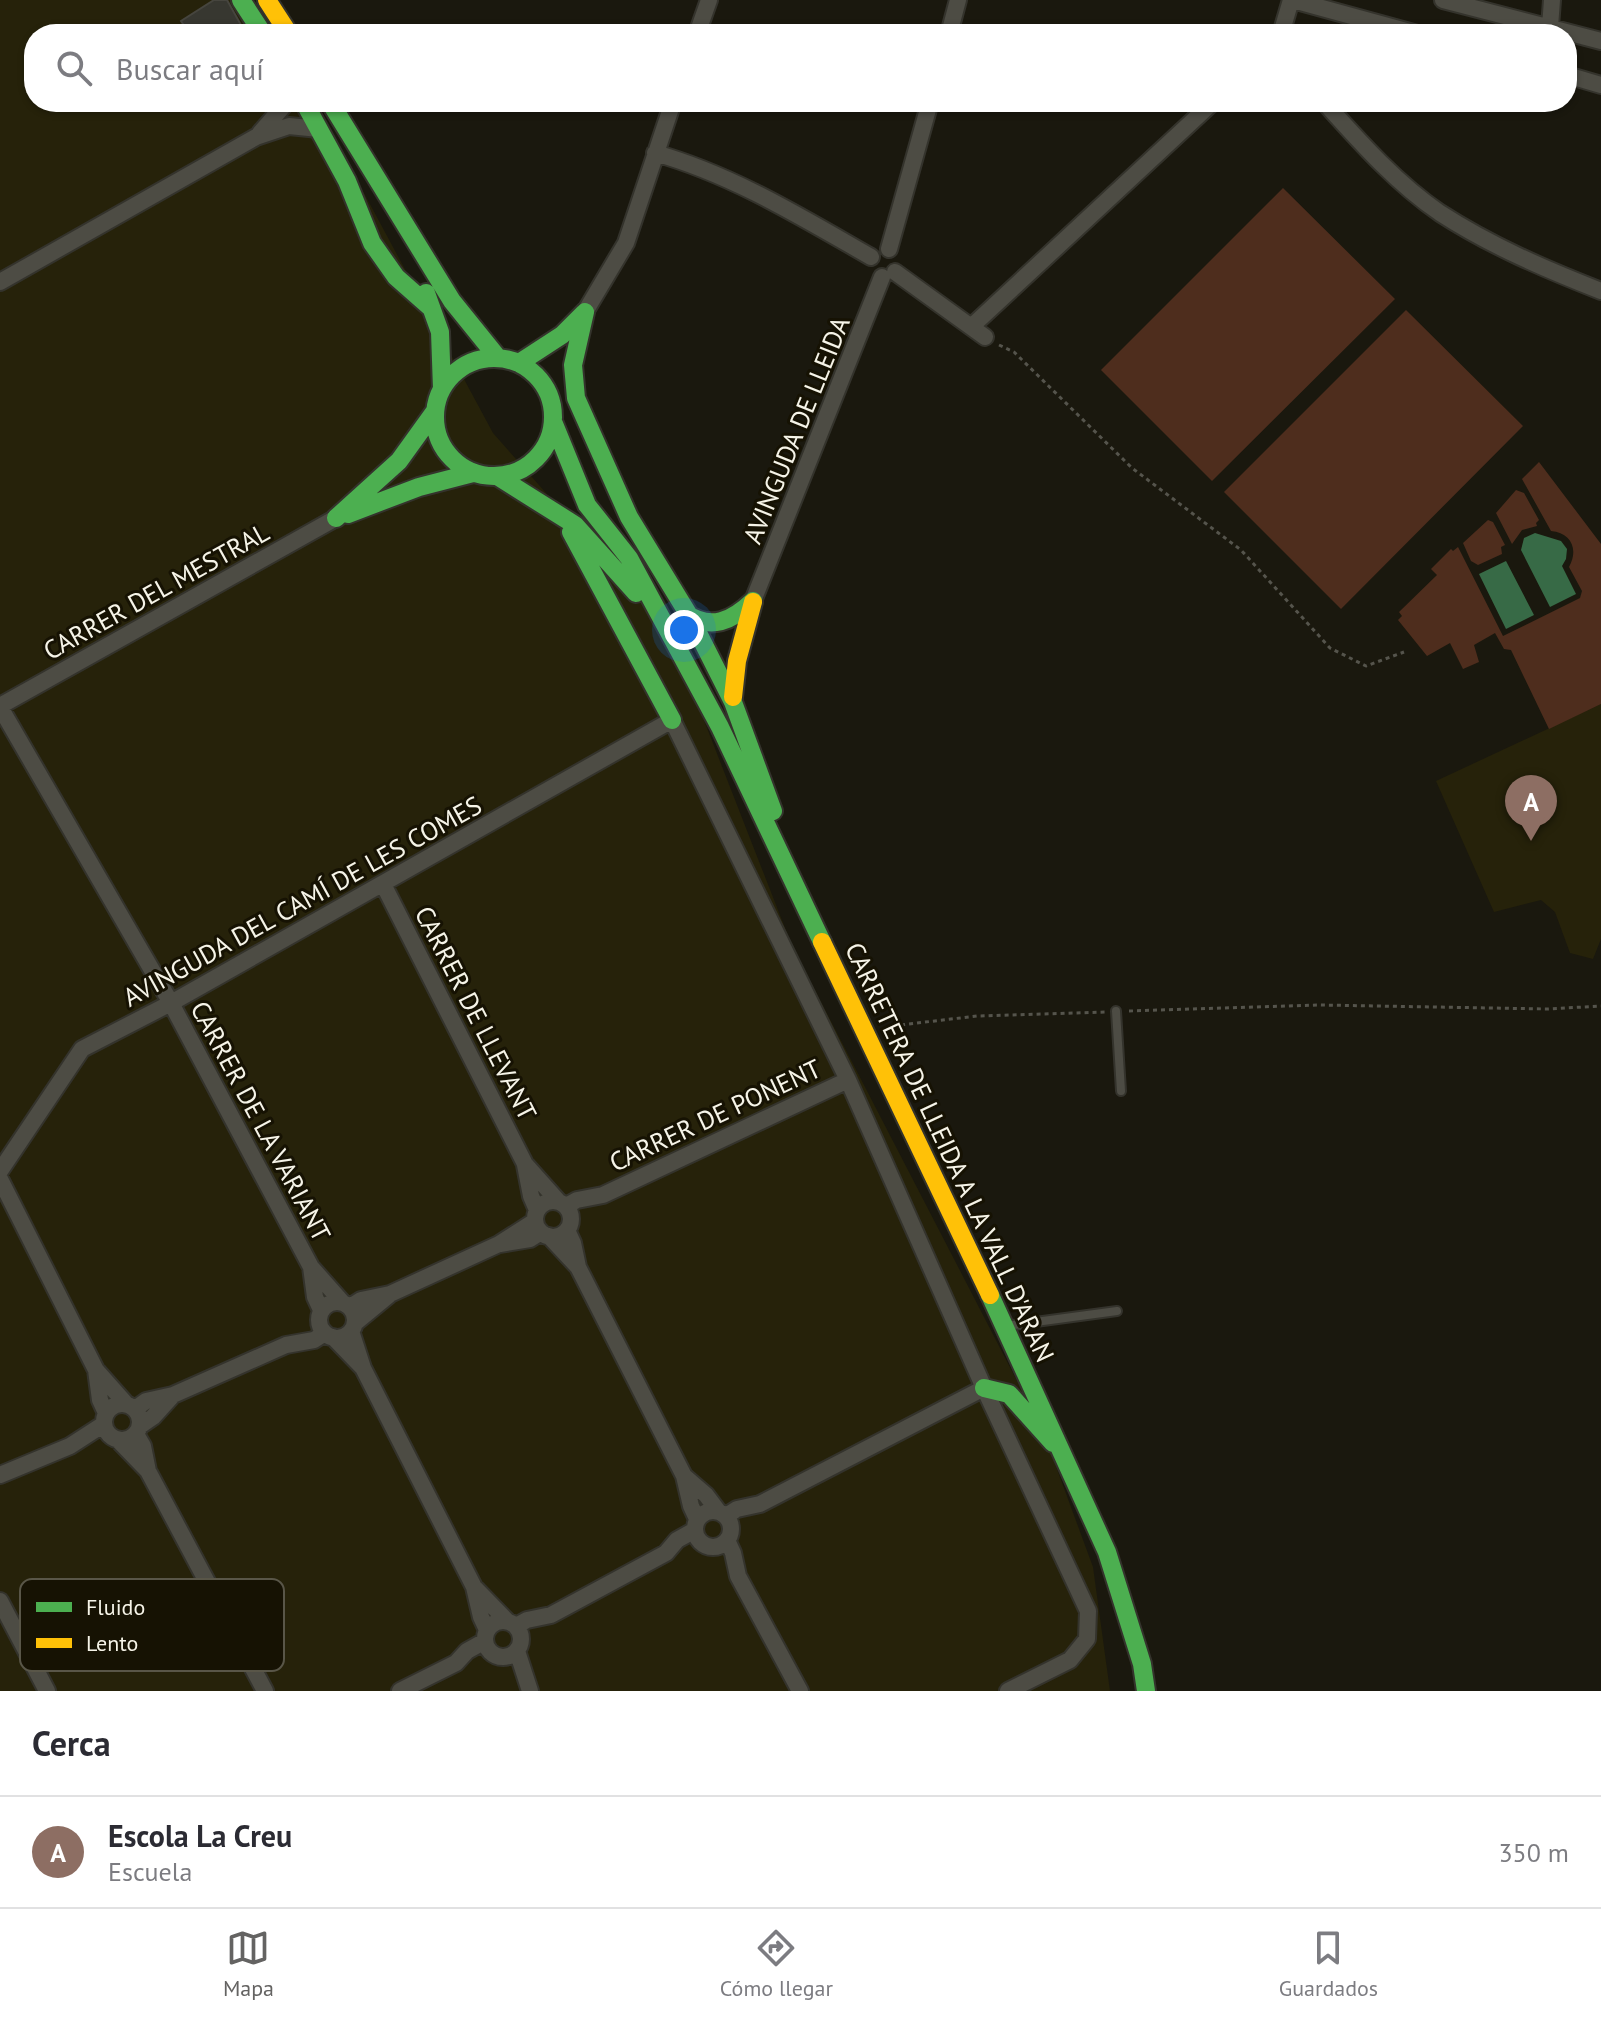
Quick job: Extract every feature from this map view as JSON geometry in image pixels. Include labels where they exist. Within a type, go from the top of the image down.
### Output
[{"type":"main road","points":[[241,0],[257,24]]},
{"type":"main road","points":[[267,0],[283,24]]},
{"type":"main road","points":[[310,112],[347,181],[372,243],[396,277],[430,307]]},
{"type":"main road","points":[[336,112],[452,301],[498,358]]},
{"type":"main road","points":[[399,219],[440,332],[442,389]]},
{"type":"main road","points":[[519,363],[572,328],[585,312]]},
{"type":"main road","points":[[585,312],[573,365],[576,398],[629,517],[690,617],[733,702],[804,904]]},
{"type":"main road","points":[[549,394],[572,328]]},
{"type":"main road","points":[[336,518],[399,461],[435,411],[442,389],[452,375],[465,365],[481,359],[498,358],[519,363],[537,376],[549,394],[554,424],[587,505],[629,558],[677,646]]},
{"type":"main road","points":[[435,411],[436,431],[444,448],[456,463],[473,473]]},
{"type":"main road","points":[[336,518],[419,487],[473,473],[497,476],[514,473],[535,460],[550,440],[554,424]]},
{"type":"main road","points":[[497,476],[586,535],[677,646]]},
{"type":"main road","points":[[563,517],[672,720]]},
{"type":"main road","points":[[629,558],[690,617],[714,624],[727,622],[753,601]]},
{"type":"main road","points":[[733,702],[734,667],[746,634],[753,601]]},
{"type":"main road","name":"CARRETERA DE LLEIDA A LA VALL D'ARAN","points":[[677,646],[720,727],[1063,1453],[1121,1591],[1142,1664],[1146,1691]]},
{"type":"main road","points":[[984,1388],[1009,1394],[1063,1453]]},
{"type":"street","points":[[701,24],[709,0]]},
{"type":"street","points":[[952,24],[958,0]]},
{"type":"street","points":[[1284,24],[1292,0],[1380,24]]},
{"type":"street","points":[[1443,0],[1538,24]]},
{"type":"street","points":[[1550,24],[1552,0]]},
{"type":"street","points":[[1577,34],[1601,41]]},
{"type":"street","points":[[1577,78],[1601,85]]},
{"type":"street","points":[[256,137],[280,112]]},
{"type":"street","points":[[585,312],[626,243],[669,112]]},
{"type":"street","points":[[889,249],[927,112]]},
{"type":"street","points":[[889,249],[876,250],[871,257],[871,270],[888,274],[978,332],[1203,112]]},
{"type":"street","points":[[1333,112],[1372,155],[1439,212],[1525,262],[1601,291]]},
{"type":"street","points":[[0,282],[256,137],[289,126],[319,129]]},
{"type":"street","points":[[655,153],[735,182],[786,207],[871,257]]},
{"type":"street","points":[[888,274],[898,259],[889,249]]},
{"type":"street","name":"AVINGUDA DE LLEIDA","points":[[753,601],[888,274]]},
{"type":"street","name":"CARRER DEL MESTRAL","points":[[0,706],[336,518]]},
{"type":"street","name":"CARRER DE LA VARIANT","points":[[0,706],[171,1003],[311,1267],[350,1316],[363,1368],[474,1587],[516,1636],[529,1689]]},
{"type":"street","points":[[672,720],[848,1080],[984,1388],[1088,1611],[1087,1639],[1070,1660],[1008,1691]]},
{"type":"street","name":"AVINGUDA DEL CAMÍ DE LES COMES","points":[[0,1171],[82,1049],[171,1003],[672,720]]},
{"type":"street","name":"CARRER DE LLEVANT","points":[[383,884],[525,1164],[540,1225],[578,1267]]},
{"type":"street","name":"CARRER DE PONENT","points":[[562,1203],[603,1195],[848,1080]]},
{"type":"street","name":"CARRER DE LLEVANT","points":[[525,1164],[562,1203]]},
{"type":"street","points":[[0,1179],[96,1370],[131,1407],[148,1471]]},
{"type":"street","name":"CARRER DE PONENT","points":[[569,1226],[603,1195]]},
{"type":"street","points":[[546,1202],[562,1203],[571,1216],[569,1226],[559,1236],[540,1225],[546,1202]]},
{"type":"street","points":[[110,1428],[115,1405],[131,1407],[173,1395],[286,1345],[301,1331],[324,1326],[343,1337],[350,1316],[390,1294],[540,1225]]},
{"type":"street","name":"CARRER DE LLEVANT","points":[[569,1226],[578,1267],[684,1476],[700,1535],[738,1576],[800,1691]]},
{"type":"street","name":"CARRER DE LA VARIANT","points":[[311,1267],[315,1297],[324,1326],[363,1368]]},
{"type":"street","points":[[324,1326],[330,1303],[350,1316]]},
{"type":"street","points":[[96,1370],[100,1400],[110,1428],[148,1471],[205,1579]]},
{"type":"street","points":[[700,1535],[706,1512],[722,1513],[760,1504],[984,1388]]},
{"type":"street","points":[[110,1428],[128,1440],[173,1395]]},
{"type":"street","points":[[1,1476],[110,1428]]},
{"type":"street","name":"CARRER DE LLEVANT","points":[[684,1476],[722,1513]]},
{"type":"street","points":[[490,1645],[509,1657],[516,1636],[527,1620],[551,1615],[666,1553],[677,1540],[700,1535],[719,1546],[760,1504]]},
{"type":"street","points":[[722,1513],[729,1520],[729,1536]]},
{"type":"street","name":"CARRER DE LLEVANT","points":[[729,1536],[738,1576]]},
{"type":"street","name":"CARRER DE LA VARIANT","points":[[474,1587],[490,1645],[529,1689]]},
{"type":"street","points":[[0,1601],[20,1639]]},
{"type":"street","points":[[400,1691],[456,1663],[480,1660],[490,1645],[496,1622],[516,1636]]},
{"type":"street","points":[[37,1671],[47,1691]]},
{"type":"street","points":[[254,1671],[265,1691]]},
{"type":"lane","points":[[1116,1011],[1121,1091]]},
{"type":"lane","points":[[1005,1326],[1117,1311]]},
{"type":"path","points":[[978,332],[1014,352],[1132,468],[1241,550],[1330,648],[1366,666],[1404,652]]},
{"type":"path","points":[[867,1037],[900,1025],[977,1016],[1320,1005],[1548,1009],[1601,1006]]},
{"type":"shaded area","points":[[0,0],[245,0],[263,24],[24,24],[24,112],[320,112],[493,433],[645,605],[700,710],[792,946],[1043,1431],[1093,1567],[1110,1691],[0,1691]]},
{"type":"shaded area","points":[[1283,188],[1395,299],[1212,481],[1101,370]]},
{"type":"shaded area","points":[[1406,310],[1523,426],[1341,609],[1224,492]]},
{"type":"shaded area","points":[[1539,462],[1601,544],[1601,704],[1549,729],[1511,650],[1504,649],[1495,633],[1474,645],[1479,662],[1463,669],[1450,643],[1427,656],[1398,620],[1402,616],[1399,612],[1437,575],[1431,569],[1451,549],[1453,551],[1458,547],[1503,636],[1580,598],[1582,591],[1569,567],[1573,554],[1571,543],[1564,535],[1551,531],[1522,479]]},
{"type":"shaded area","points":[[1516,490],[1524,493],[1539,520],[1537,526],[1522,530],[1512,544],[1496,513]]},
{"type":"shaded area","points":[[1488,520],[1493,522],[1505,545],[1501,547],[1502,554],[1478,565],[1471,561],[1463,543]]},
{"type":"shaded area","points":[[1535,533],[1561,541],[1567,549],[1562,566],[1576,594],[1550,607],[1521,550],[1524,538]]},
{"type":"shaded area","points":[[1506,561],[1534,615],[1506,629],[1479,574]]},
{"type":"shaded area","points":[[1601,704],[1601,939],[1593,959],[1570,953],[1555,912],[1541,900],[1494,912],[1436,781]]},
{"type":"building","points":[[214,0],[227,0],[240,24],[183,24],[181,21]]},
{"type":"traffic: fast","points":[[241,0],[257,24]]},
{"type":"traffic: fast","points":[[309,112],[347,181],[372,243],[396,277],[430,307]]},
{"type":"traffic: fast","points":[[336,112],[452,301],[498,358]]},
{"type":"traffic: fast","points":[[426,293],[440,332],[442,389]]},
{"type":"traffic: fast","points":[[585,312],[573,365],[576,398],[629,517],[690,617],[733,702],[773,811]]},
{"type":"traffic: fast","points":[[519,363],[562,335],[584,313]]},
{"type":"traffic: fast","points":[[494,358],[517,362],[536,375],[549,394],[553,417],[549,440],[536,459],[517,472],[494,476],[471,472],[452,459],[439,440],[435,417],[439,394],[452,375],[471,362],[494,358]]},
{"type":"traffic: fast","points":[[336,518],[399,461],[435,411]]},
{"type":"traffic: fast","points":[[554,424],[587,505],[629,558],[720,727],[822,942]]},
{"type":"traffic: fast","points":[[348,514],[419,487],[473,473]]},
{"type":"traffic: fast","points":[[497,476],[575,525],[636,593]]},
{"type":"traffic: fast","points":[[571,532],[672,720]]},
{"type":"traffic: fast","points":[[685,613],[704,622],[721,621],[737,614],[753,601]]},
{"type":"traffic: fast","points":[[990,1295],[1107,1552],[1142,1664],[1146,1691]]},
{"type":"traffic: fast","points":[[984,1388],[1009,1394],[1053,1443]]},
{"type":"traffic: slow","points":[[267,0],[283,24]]},
{"type":"traffic: slow","points":[[733,697],[737,661],[753,602]]},
{"type":"traffic: slow","points":[[822,942],[990,1295]]},
{"type":"place","name":"Escola La Creu","points":[[1531,841]]}]
